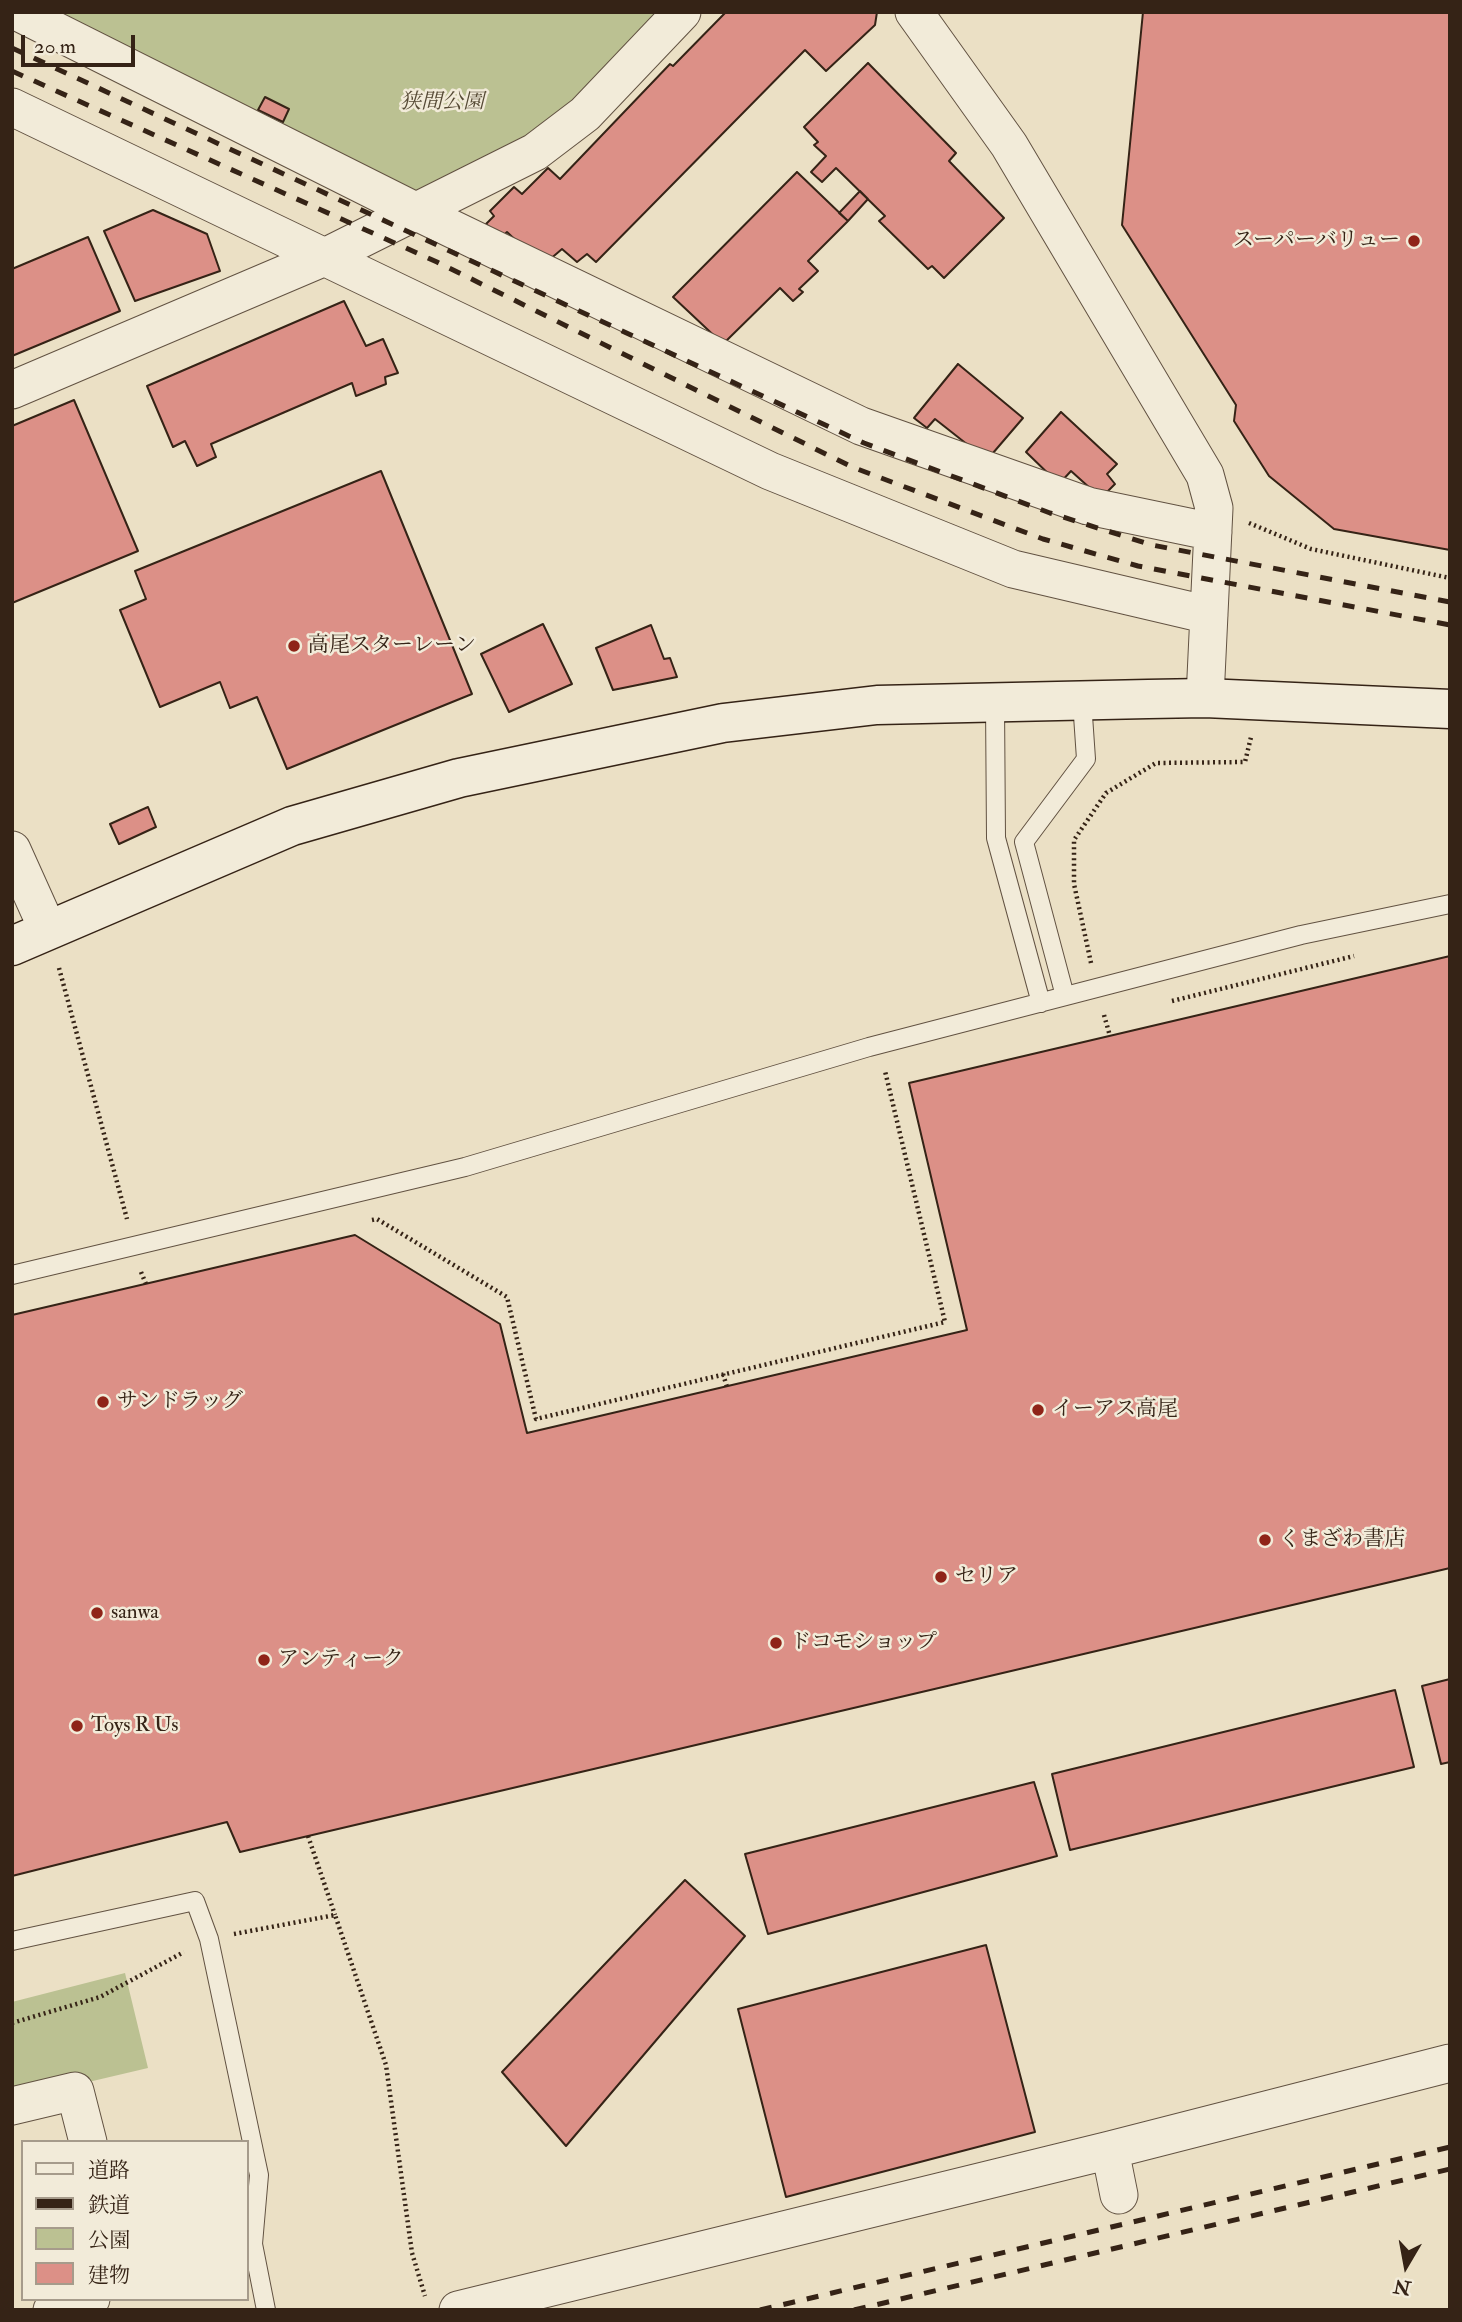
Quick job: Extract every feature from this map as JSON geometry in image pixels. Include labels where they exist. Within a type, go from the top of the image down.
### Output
[{"type":"street","points":[[12,390],[327,257],[535,152],[584,114],[682,12]]},
{"type":"street","points":[[915,12],[1009,145],[1205,475],[1214,520],[1205,698]]},
{"type":"street","points":[[16,13],[417,212],[861,426],[1088,506],[1214,520]]},
{"type":"street","points":[[12,107],[783,476],[1013,569],[1209,615]]},
{"type":"street","points":[[12,946],[53,946],[292,826],[458,778],[723,723],[877,705],[1205,698],[1450,709]]},
{"type":"street","points":[[12,850],[53,946]]},
{"type":"street","points":[[442,2305],[1110,2150],[1450,2063]]},
{"type":"street","points":[[12,2106],[75,2091],[87,2140]]},
{"type":"street","points":[[1110,2150],[1119,2195]]},
{"type":"street","points":[[52,2310],[83,2301]]},
{"type":"lane","points":[[1065,996],[1024,842],[1086,759],[1082,701]]},
{"type":"lane","points":[[995,703],[996,838],[1041,1003]]},
{"type":"lane","points":[[12,1275],[465,1167],[869,1047],[1301,935],[1450,904]]},
{"type":"lane","points":[[12,1941],[195,1900],[209,1939],[259,2175],[253,2244],[266,2310]]},
{"type":"path","points":[[1214,520],[1311,550],[1450,578]]},
{"type":"path","points":[[1110,1036],[1074,884],[1074,840],[1106,793],[1156,763],[1245,762],[1252,736]]},
{"type":"path","points":[[53,946],[146,1284]]},
{"type":"path","points":[[1158,1004],[1357,955]]},
{"type":"path","points":[[1092,1021],[1118,1014]]},
{"type":"path","points":[[363,1222],[377,1219],[507,1297],[536,1419],[945,1322],[885,1070],[898,1067]]},
{"type":"path","points":[[129,1275],[155,1269]]},
{"type":"path","points":[[723,1374],[727,1387]]},
{"type":"path","points":[[308,1836],[386,2065],[412,2253],[442,2305]]},
{"type":"path","points":[[12,2023],[100,1997],[209,1939],[335,1915]]},
{"type":"green space","name":"狭間公園","points":[[53,12],[681,12],[501,179],[442,205]]},
{"type":"green space","points":[[125,1973],[148,2068],[12,2100],[12,2002]]},
{"type":"building","points":[[726,12],[877,12],[875,25],[826,71],[805,50],[596,262],[587,254],[577,262],[562,249],[548,261],[533,248],[528,252],[507,232],[501,238],[486,224],[494,216],[490,211],[514,187],[522,194],[548,168],[560,179],[670,64],[673,66]]},
{"type":"building","points":[[1143,12],[1450,12],[1450,550],[1334,529],[1269,476],[1234,421],[1236,405],[1122,225]]},
{"type":"building","points":[[868,63],[956,153],[949,161],[1004,218],[944,278],[932,266],[928,269],[879,221],[885,216],[836,168],[822,182],[811,172],[826,156],[814,145],[818,142],[804,127]]},
{"type":"building","points":[[265,97],[289,109],[283,122],[258,110]]},
{"type":"building","points":[[797,172],[848,221],[808,261],[818,271],[799,289],[803,292],[793,301],[780,288],[723,344],[673,297]]},
{"type":"building","points":[[860,191],[868,199],[848,221],[839,213]]},
{"type":"building","points":[[153,210],[207,234],[220,271],[135,301],[104,231]]},
{"type":"building","points":[[88,237],[120,311],[12,356],[12,269]]},
{"type":"building","points":[[344,301],[366,346],[383,339],[398,373],[385,377],[386,384],[356,396],[352,383],[211,444],[216,457],[197,466],[185,441],[173,447],[147,386]]},
{"type":"building","points":[[958,364],[1023,418],[987,460],[935,419],[927,428],[914,418]]},
{"type":"building","points":[[74,400],[138,551],[12,603],[12,426]]},
{"type":"building","points":[[1061,412],[1117,464],[1107,474],[1115,484],[1101,498],[1071,471],[1059,484],[1026,452]]},
{"type":"building","name":"高尾スターレーン","points":[[381,471],[472,694],[287,769],[257,697],[230,708],[220,682],[160,707],[120,610],[146,599],[135,571]]},
{"type":"building","points":[[543,624],[572,684],[509,712],[481,654]]},
{"type":"building","points":[[651,625],[664,659],[670,658],[677,677],[613,690],[596,648]]},
{"type":"building","points":[[148,807],[156,827],[119,844],[110,824]]},
{"type":"building","name":"イーアス高尾","points":[[1450,956],[1450,1568],[240,1852],[227,1822],[12,1876],[12,1315],[355,1235],[500,1324],[527,1433],[967,1330],[909,1083]]},
{"type":"building","points":[[1450,1679],[1450,1762],[1441,1764],[1422,1686]]},
{"type":"building","points":[[1395,1690],[1414,1767],[1070,1850],[1052,1774]]},
{"type":"building","points":[[1034,1782],[1057,1856],[768,1934],[745,1854]]},
{"type":"building","points":[[685,1880],[745,1936],[566,2146],[502,2072]]},
{"type":"building","points":[[986,1945],[1035,2132],[786,2197],[738,2009]]},
{"type":"railway","points":[[12,48],[864,443],[1050,513],[1152,545],[1450,602]]},
{"type":"railway","points":[[12,71],[437,262],[852,467],[1043,539],[1138,566],[1450,625]]},
{"type":"railway","points":[[760,2310],[1450,2147]]},
{"type":"railway","points":[[854,2310],[1450,2169]]},
{"type":"place","name":"スーパーバリュー","points":[[1414,241]]},
{"type":"place","name":"高尾スターレーン","points":[[294,646]]},
{"type":"place","name":"サンドラッグ","points":[[103,1402]]},
{"type":"place","name":"イーアス高尾","points":[[1038,1410]]},
{"type":"place","name":"くまざわ書店","points":[[1265,1540]]},
{"type":"place","name":"セリア","points":[[941,1577]]},
{"type":"place","name":"sanwa","points":[[97,1613]]},
{"type":"place","name":"ドコモショップ","points":[[776,1643]]},
{"type":"place","name":"アンティーク","points":[[264,1660]]},
{"type":"place","name":"Toys R Us","points":[[77,1726]]}]
